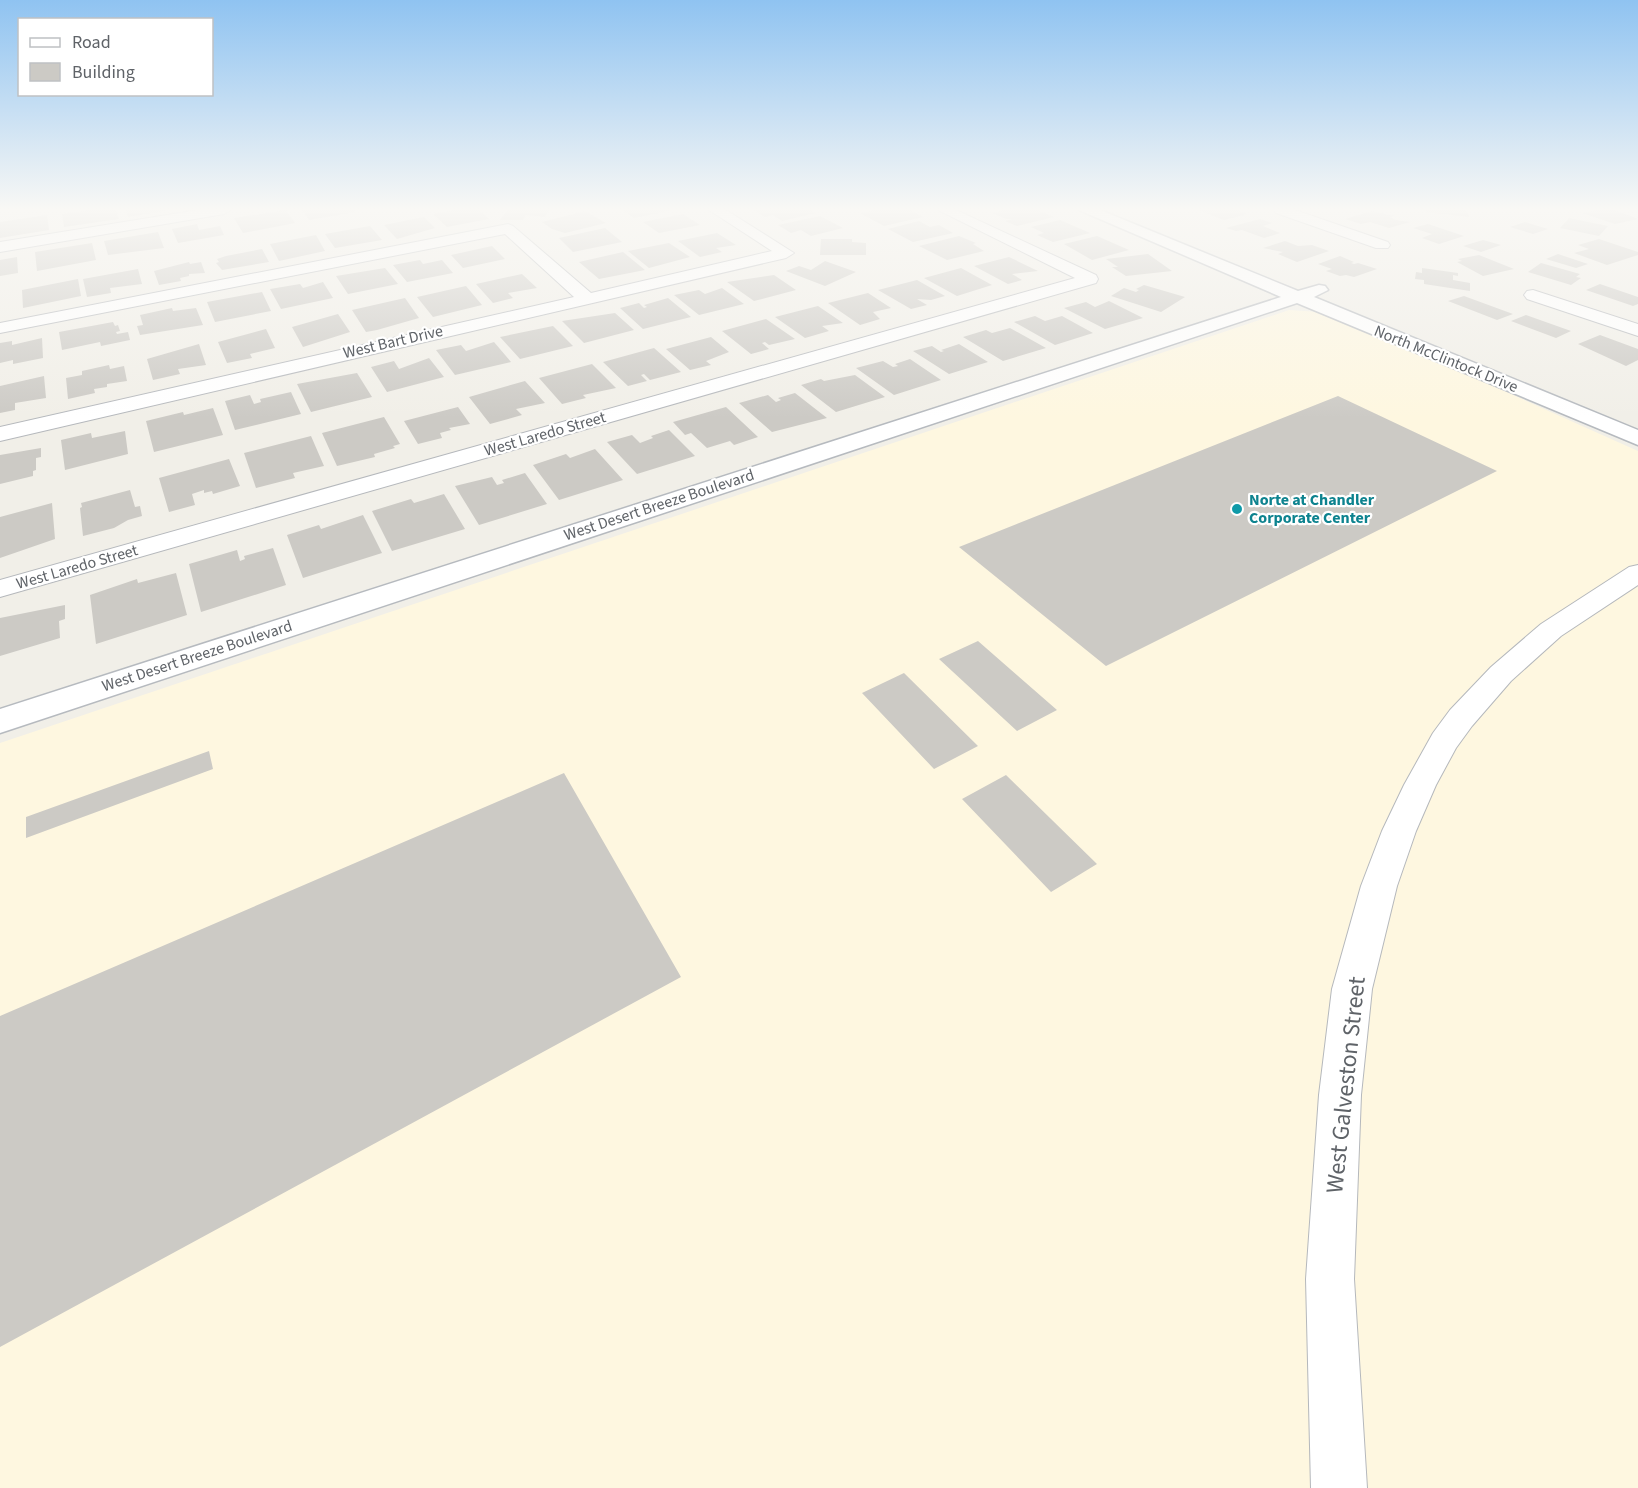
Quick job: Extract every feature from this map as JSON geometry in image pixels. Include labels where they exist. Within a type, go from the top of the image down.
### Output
[{"type":"main road","name":"North McClintock Drive","points":[[1254,279],[1638,438]]},
{"type":"main road","name":"North McClintock Drive","points":[[1293,279],[1638,418]]},
{"type":"main road","name":"West Desert Breeze Boulevard","points":[[0,721],[1319,290]]},
{"type":"street","points":[[0,328],[249,279]]},
{"type":"street","points":[[565,279],[585,297]]},
{"type":"street","name":"West Bart Drive","points":[[0,434],[665,279]]},
{"type":"street","name":"West Laredo Street","points":[[0,589],[1088,279]]},
{"type":"street","points":[[1533,295],[1638,330]]},
{"type":"street","name":"West Galveston Street","points":[[1339,1488],[1330,1279],[1340,1095],[1352,989],[1379,886],[1399,831],[1420,785],[1444,741],[1461,718],[1501,674],[1543,636],[1575,612],[1638,573]]},
{"type":"shaded area","points":[[1289,310],[1319,312],[1428,357],[1638,451],[1638,1488],[0,1488],[0,743]]},
{"type":"building","points":[[78,279],[81,296],[23,308],[22,290]]},
{"type":"building","points":[[83,279],[141,279],[142,284],[110,288],[111,293],[87,297]]},
{"type":"building","points":[[157,279],[181,281],[159,285]]},
{"type":"building","points":[[338,279],[394,279],[398,284],[348,294]]},
{"type":"building","points":[[497,279],[528,279],[537,288],[508,293],[513,298],[493,303],[476,284]]},
{"type":"building","points":[[781,279],[796,290],[754,301],[727,282]]},
{"type":"building","points":[[808,279],[840,279],[825,286]]},
{"type":"building","points":[[927,279],[982,279],[992,285],[957,296]]},
{"type":"building","points":[[999,279],[1022,280],[1008,284]]},
{"type":"building","points":[[1419,279],[1453,279],[1470,283],[1470,291],[1424,284],[1424,280]]},
{"type":"building","points":[[1553,279],[1579,279],[1571,285]]},
{"type":"building","points":[[917,280],[945,296],[931,300],[917,299],[927,305],[911,309],[878,290]]},
{"type":"building","points":[[323,282],[333,298],[281,309],[270,289],[300,284],[303,288]]},
{"type":"building","points":[[1600,284],[1638,297],[1638,304],[1633,306],[1586,290]]},
{"type":"building","points":[[1144,285],[1185,297],[1161,312],[1111,296],[1124,288],[1136,292],[1139,290],[1136,289]]},
{"type":"building","points":[[466,286],[482,305],[433,317],[417,297]]},
{"type":"building","points":[[722,288],[744,304],[699,315],[674,295],[699,290],[705,294]]},
{"type":"building","points":[[262,292],[271,311],[215,322],[207,302]]},
{"type":"building","points":[[868,293],[891,308],[873,312],[880,319],[860,325],[828,303]]},
{"type":"building","points":[[1464,296],[1513,314],[1497,320],[1448,301]]},
{"type":"building","points":[[405,298],[419,318],[377,330],[366,332],[352,310]]},
{"type":"building","points":[[668,298],[691,317],[643,329],[620,308],[639,303],[644,308],[647,307],[644,305]]},
{"type":"building","points":[[1109,301],[1143,318],[1105,329],[1064,308],[1086,302],[1095,307]]},
{"type":"building","points":[[818,306],[843,323],[822,326],[829,331],[805,338],[775,317]]},
{"type":"building","points":[[172,308],[173,311],[196,308],[203,325],[140,335],[137,326],[143,325],[140,315]]},
{"type":"building","points":[[615,313],[634,330],[584,343],[562,321]]},
{"type":"building","points":[[338,314],[350,332],[303,347],[292,327]]},
{"type":"building","points":[[1526,315],[1571,331],[1556,338],[1511,321]]},
{"type":"building","points":[[1035,316],[1045,321],[1062,316],[1093,333],[1055,345],[1014,322]]},
{"type":"building","points":[[766,319],[795,339],[769,345],[762,343],[769,349],[751,354],[722,331]]},
{"type":"building","points":[[113,322],[115,326],[118,325],[120,331],[116,332],[117,334],[128,332],[130,340],[101,346],[100,342],[62,350],[59,332]]},
{"type":"building","points":[[553,326],[573,346],[520,359],[500,337]]},
{"type":"building","points":[[1010,328],[1046,348],[1003,361],[963,337],[986,330],[992,333]]},
{"type":"building","points":[[266,329],[275,348],[250,354],[252,358],[227,363],[218,342]]},
{"type":"building","points":[[1600,335],[1638,349],[1638,360],[1626,366],[1578,344]]},
{"type":"building","points":[[711,337],[729,352],[706,361],[711,365],[690,370],[666,349]]},
{"type":"building","points":[[42,338],[43,358],[13,364],[13,360],[0,363],[0,343],[12,341],[12,345]]},
{"type":"building","points":[[494,342],[511,362],[455,375],[436,350],[461,345],[466,351]]},
{"type":"building","points":[[199,344],[206,365],[178,369],[180,374],[153,380],[147,359]]},
{"type":"building","points":[[959,344],[988,362],[949,374],[913,351],[932,346],[941,352],[944,351],[941,350]]},
{"type":"building","points":[[654,348],[681,372],[650,380],[644,374],[641,375],[647,381],[628,386],[603,362]]},
{"type":"building","points":[[429,358],[444,377],[387,392],[371,367],[394,361],[399,369]]},
{"type":"building","points":[[910,359],[941,380],[894,395],[856,368],[883,361],[893,367],[898,366],[895,364]]},
{"type":"building","points":[[592,364],[616,388],[583,395],[586,398],[562,404],[539,378]]},
{"type":"building","points":[[109,365],[110,369],[124,366],[127,381],[107,384],[107,387],[94,389],[95,393],[68,399],[66,378],[82,375],[82,371]]},
{"type":"building","points":[[357,373],[372,397],[311,412],[297,384]]},
{"type":"building","points":[[855,375],[885,397],[836,412],[801,385],[821,379],[824,381]]},
{"type":"building","points":[[44,376],[46,398],[15,403],[15,410],[0,413],[0,386]]},
{"type":"building","points":[[525,381],[545,403],[516,409],[522,415],[490,424],[469,397]]},
{"type":"building","points":[[291,392],[301,414],[235,430],[225,401],[250,395],[254,404],[261,402],[260,399]]},
{"type":"building","points":[[795,393],[827,418],[772,432],[739,403],[768,395],[776,402],[781,400],[778,398]]},
{"type":"building","name":"Norte at Chandler Corporate Center","points":[[1338,396],[1497,471],[1106,666],[959,547]]},
{"type":"building","points":[[458,407],[470,424],[449,428],[451,430],[440,433],[442,438],[418,444],[404,421]]},
{"type":"building","points":[[726,407],[758,437],[734,445],[730,441],[707,448],[691,433],[685,435],[673,422]]},
{"type":"building","points":[[213,408],[223,435],[154,452],[146,421]]},
{"type":"building","points":[[384,417],[400,444],[393,446],[395,448],[374,454],[375,457],[337,466],[322,433]]},
{"type":"building","points":[[669,430],[695,456],[637,474],[607,442],[632,435],[640,443],[653,438],[651,436]]},
{"type":"building","points":[[125,431],[128,454],[65,470],[61,440],[91,433],[92,438]]},
{"type":"building","points":[[311,436],[324,466],[293,473],[295,478],[256,488],[244,453]]},
{"type":"building","points":[[41,448],[41,457],[36,458],[36,470],[33,471],[33,476],[0,484],[0,455]]},
{"type":"building","points":[[595,449],[623,480],[559,500],[533,465],[566,454],[570,458]]},
{"type":"building","points":[[229,459],[240,486],[213,494],[212,491],[204,493],[204,490],[192,494],[195,505],[169,512],[159,478]]},
{"type":"building","points":[[525,473],[547,504],[479,525],[455,486],[492,477],[497,485],[504,483],[502,480]]},
{"type":"building","points":[[130,490],[135,507],[140,506],[142,516],[128,520],[114,528],[83,536],[81,503]]},
{"type":"building","points":[[444,494],[465,529],[392,551],[372,511],[411,499],[414,503]]},
{"type":"building","points":[[52,503],[55,539],[0,558],[0,517]]},
{"type":"building","points":[[363,515],[382,553],[303,578],[287,535],[319,525],[321,529]]},
{"type":"building","points":[[273,548],[286,585],[201,612],[189,564],[237,550],[240,561],[245,559],[244,556]]},
{"type":"building","points":[[176,573],[187,615],[96,644],[90,595],[137,579],[138,583]]},
{"type":"building","points":[[65,605],[65,619],[59,621],[60,638],[0,656],[0,618]]},
{"type":"building","points":[[978,641],[1057,710],[1017,731],[939,659]]},
{"type":"building","points":[[904,673],[978,746],[934,769],[862,693]]},
{"type":"building","points":[[209,751],[213,769],[26,838],[26,817]]},
{"type":"building","points":[[564,773],[681,977],[0,1347],[0,1016]]},
{"type":"building","points":[[1006,775],[1097,864],[1051,892],[962,799]]},
{"type":"place","name":"Norte at Chandler Corporate Center","points":[[1237,509]]}]
